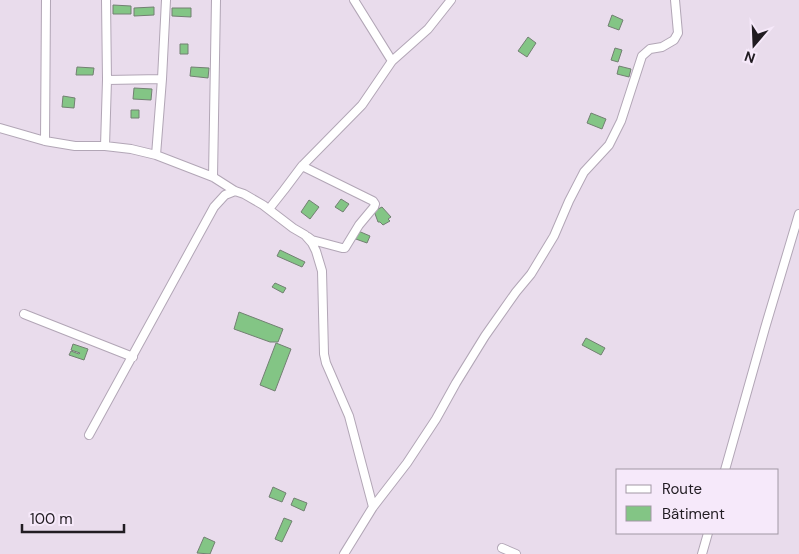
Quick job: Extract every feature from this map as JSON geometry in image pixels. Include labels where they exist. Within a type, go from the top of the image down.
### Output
[{"type":"street","points":[[45,141],[46,0]]},
{"type":"street","points":[[104,146],[107,80],[106,0]]},
{"type":"street","points":[[156,156],[166,0]]},
{"type":"street","points":[[213,177],[216,0]]},
{"type":"street","points":[[354,0],[392,61]]},
{"type":"street","points":[[269,209],[302,166],[362,105],[392,61],[428,29],[451,0]]},
{"type":"street","points":[[344,554],[373,508],[417,448],[486,336],[530,274],[554,236],[568,200],[584,172],[608,145],[622,121],[642,56],[650,49],[662,47],[674,40],[678,32],[675,0]]},
{"type":"street","points":[[107,80],[162,79]]},
{"type":"street","points":[[0,128],[45,141],[75,146],[131,148],[156,156],[213,177],[269,209],[312,240],[345,248],[375,204],[373,201],[302,166]]},
{"type":"street","points":[[89,435],[214,207],[225,195],[235,191]]},
{"type":"street","points":[[725,469],[797,230],[799,214]]},
{"type":"street","points":[[305,235],[316,251],[322,272],[324,354],[326,363],[349,416],[373,508]]},
{"type":"street","points":[[24,314],[133,357]]},
{"type":"street","points":[[702,554],[708,534]]},
{"type":"street","points":[[502,548],[516,554]]},
{"type":"building","points":[[113,5],[131,6],[131,14],[113,14]]},
{"type":"building","points":[[154,7],[154,15],[134,16],[134,8]]},
{"type":"building","points":[[172,8],[191,8],[191,17],[172,16]]},
{"type":"building","points":[[612,15],[623,20],[619,30],[608,26]]},
{"type":"building","points":[[528,37],[536,43],[527,57],[518,51]]},
{"type":"building","points":[[180,44],[188,44],[188,54],[180,54]]},
{"type":"building","points":[[615,48],[622,50],[618,62],[611,60]]},
{"type":"building","points":[[619,66],[631,69],[629,77],[617,74]]},
{"type":"building","points":[[77,67],[94,68],[93,75],[76,75]]},
{"type":"building","points":[[191,67],[209,68],[208,78],[190,76]]},
{"type":"building","points":[[134,88],[152,89],[151,100],[133,99]]},
{"type":"building","points":[[63,96],[75,98],[74,108],[62,107]]},
{"type":"building","points":[[131,110],[139,110],[139,118],[131,118]]},
{"type":"building","points":[[591,113],[606,119],[602,129],[587,123]]},
{"type":"building","points":[[341,199],[349,204],[343,212],[335,207]]},
{"type":"building","points":[[309,200],[319,207],[310,219],[301,212]]},
{"type":"building","points":[[382,207],[391,217],[388,219],[390,221],[383,225],[378,222],[374,211]]},
{"type":"building","points":[[356,230],[370,236],[367,243],[353,238]]},
{"type":"building","points":[[280,250],[305,262],[302,267],[277,256]]},
{"type":"building","points":[[275,283],[286,288],[283,293],[272,287]]},
{"type":"building","points":[[239,312],[283,329],[278,342],[270,342],[234,329]]},
{"type":"building","points":[[586,338],[605,348],[601,355],[582,345]]},
{"type":"building","points":[[276,343],[291,349],[275,391],[260,385]]},
{"type":"building","points":[[73,344],[88,349],[84,360],[69,355],[71,351],[80,353],[71,350]]},
{"type":"building","points":[[273,487],[286,493],[282,502],[269,497]]},
{"type":"building","points":[[294,498],[307,503],[304,511],[291,505]]},
{"type":"building","points":[[284,518],[292,521],[282,542],[275,539]]},
{"type":"building","points":[[204,537],[215,542],[210,554],[197,553]]}]
